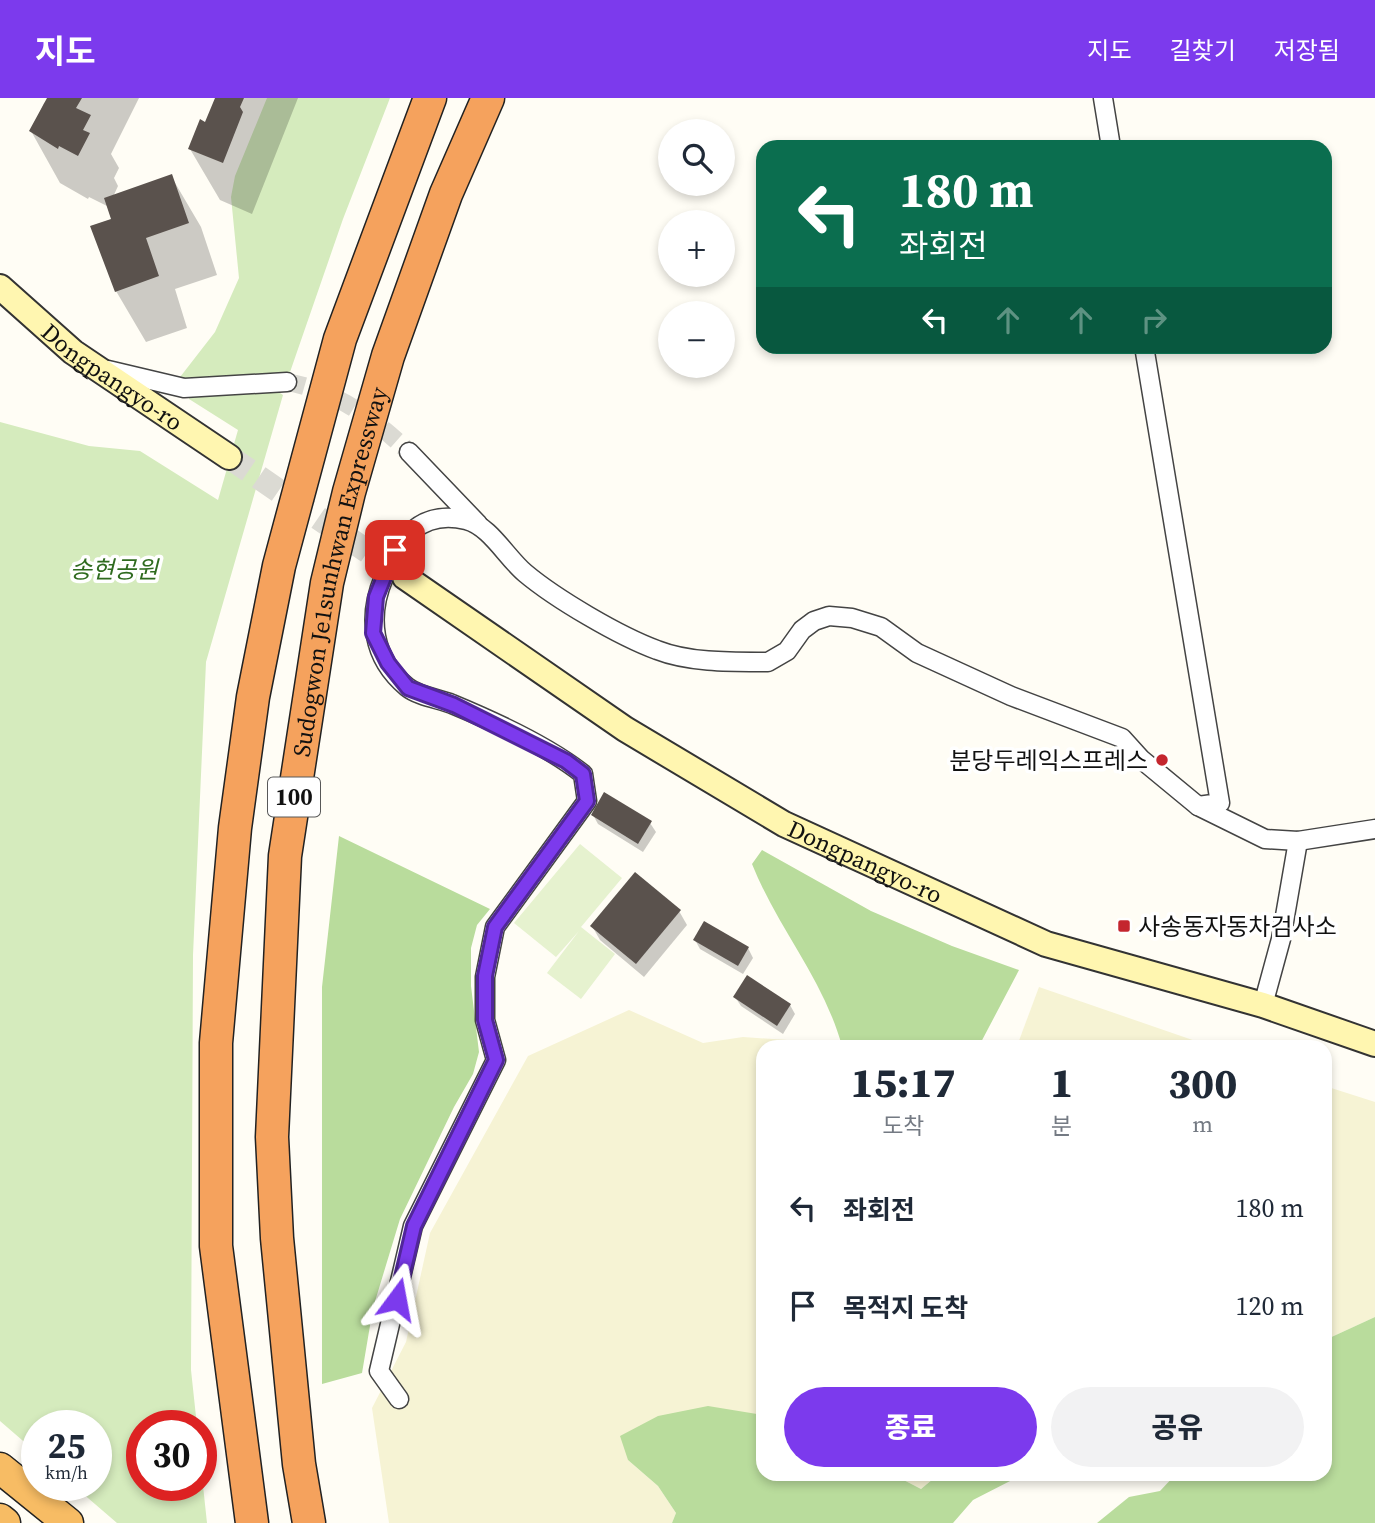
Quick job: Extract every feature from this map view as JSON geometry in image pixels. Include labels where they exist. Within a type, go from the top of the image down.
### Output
[{"type":"highway","name":"Sudogwon Je1sunhwan Expressway","points":[[252,1523],[216,1246],[216,1043],[235,828],[253,697],[279,566],[340,339],[430,98]]},
{"type":"highway","name":"Sudogwon Je1sunhwan Expressway","points":[[309,1523],[299,1464],[282,1291],[272,1137],[285,856],[327,583],[349,492],[388,356],[446,194],[488,98]]},
{"type":"highway","points":[[0,1468],[68,1523]]},
{"type":"highway","points":[[0,1519],[5,1523]]},
{"type":"main road","name":"Dongpangyo-ro","points":[[0,287],[73,352],[229,457]]},
{"type":"main road","name":"Dongpangyo-ro","points":[[405,577],[625,729],[784,824],[1046,944],[1264,1005],[1375,1044]]},
{"type":"street","points":[[1103,98],[1110,140]]},
{"type":"street","points":[[73,352],[116,373],[178,388],[287,382]]},
{"type":"street","points":[[1145,354],[1220,803],[1198,806]]},
{"type":"street","points":[[409,452],[516,565],[549,591],[657,650],[698,658],[768,662],[787,651],[802,630],[814,621],[830,616],[852,618],[881,627],[917,653],[1011,696],[1122,738],[1141,760],[1198,806],[1265,839],[1298,841],[1375,829]]},
{"type":"street","points":[[399,1399],[380,1371],[414,1226],[496,1060],[485,1009],[485,976],[495,927],[587,801],[583,774],[566,761],[454,705],[408,688],[388,663],[373,633],[376,597],[395,550],[404,537],[422,525],[457,519],[478,524]]},
{"type":"street","points":[[1264,1005],[1282,939],[1298,841]]},
{"type":"shaded area","points":[[1039,987],[1193,1040],[1019,1040]]},
{"type":"shaded area","points":[[629,1010],[703,1043],[743,1037],[787,1040],[756,1040],[756,1415],[628,1460],[658,1486],[676,1513],[672,1523],[389,1523],[372,1408],[406,1342],[430,1233],[528,1056]]},
{"type":"shaded area","points":[[1332,1088],[1375,1102],[1375,1317],[1332,1337]]},
{"type":"shaded area","points":[[906,1481],[931,1481],[921,1489]]},
{"type":"green space","points":[[267,98],[390,98],[343,219],[289,375],[177,381],[215,332],[239,278],[231,197],[235,176]]},
{"type":"green space","name":"송현공원","points":[[274,389],[283,395],[206,662],[193,955],[191,1370],[195,1410],[126,1410],[126,1501],[205,1501],[207,1523],[117,1523],[91,1501],[112,1501],[112,1410],[21,1410],[21,1439],[0,1421],[0,422],[89,446],[140,451],[218,500],[238,430],[189,399],[189,395]]},
{"type":"green space","points":[[339,836],[490,909],[477,925],[471,948],[471,986],[479,1052],[473,1074],[454,1107],[400,1219],[373,1308],[362,1373],[322,1384],[322,987]]},
{"type":"green space","points":[[580,844],[622,878],[581,927],[615,954],[581,999],[547,973],[579,931],[556,957],[514,923]]},
{"type":"green space","points":[[762,850],[871,911],[952,946],[1019,970],[982,1040],[840,1040],[824,998],[774,910],[752,864]]},
{"type":"green space","points":[[1375,1317],[1375,1523],[1097,1523],[1129,1497],[1160,1491],[1169,1481],[1332,1481],[1332,1337]]},
{"type":"green space","points":[[708,1406],[756,1414],[756,1481],[906,1481],[921,1489],[931,1481],[1010,1481],[973,1500],[953,1523],[672,1523],[676,1513],[658,1486],[628,1460],[620,1436],[658,1416]]},
{"type":"building","points":[[47,98],[82,98],[76,108],[91,115],[83,130],[90,133],[78,156],[59,146],[58,149],[29,131]]},
{"type":"building","points":[[215,98],[244,98],[240,107],[243,112],[223,163],[188,149],[200,119],[205,122]]},
{"type":"building","points":[[172,174],[189,223],[146,238],[159,276],[115,292],[90,226],[111,219],[104,198]]},
{"type":"building","points":[[604,792],[652,821],[638,844],[591,815]]},
{"type":"building","points":[[635,872],[681,910],[636,964],[590,926]]},
{"type":"building","points":[[704,921],[749,947],[738,966],[693,940]]},
{"type":"building","points":[[747,975],[791,1004],[777,1026],[733,997]]},
{"type":"tunnel","points":[[287,382],[338,399],[382,428],[409,452]]},
{"type":"tunnel","points":[[229,457],[405,577]]},
{"type":"place","name":"분당두레익스프레스","points":[[1162,760]]},
{"type":"place","name":"사송동자동차검사소","points":[[1124,926]]},
{"type":"route","points":[[395,550],[376,597],[373,633],[388,663],[408,688],[454,705],[566,761],[583,774],[587,801],[495,927],[485,976],[485,1020],[496,1060],[414,1226],[397,1299]]}]
